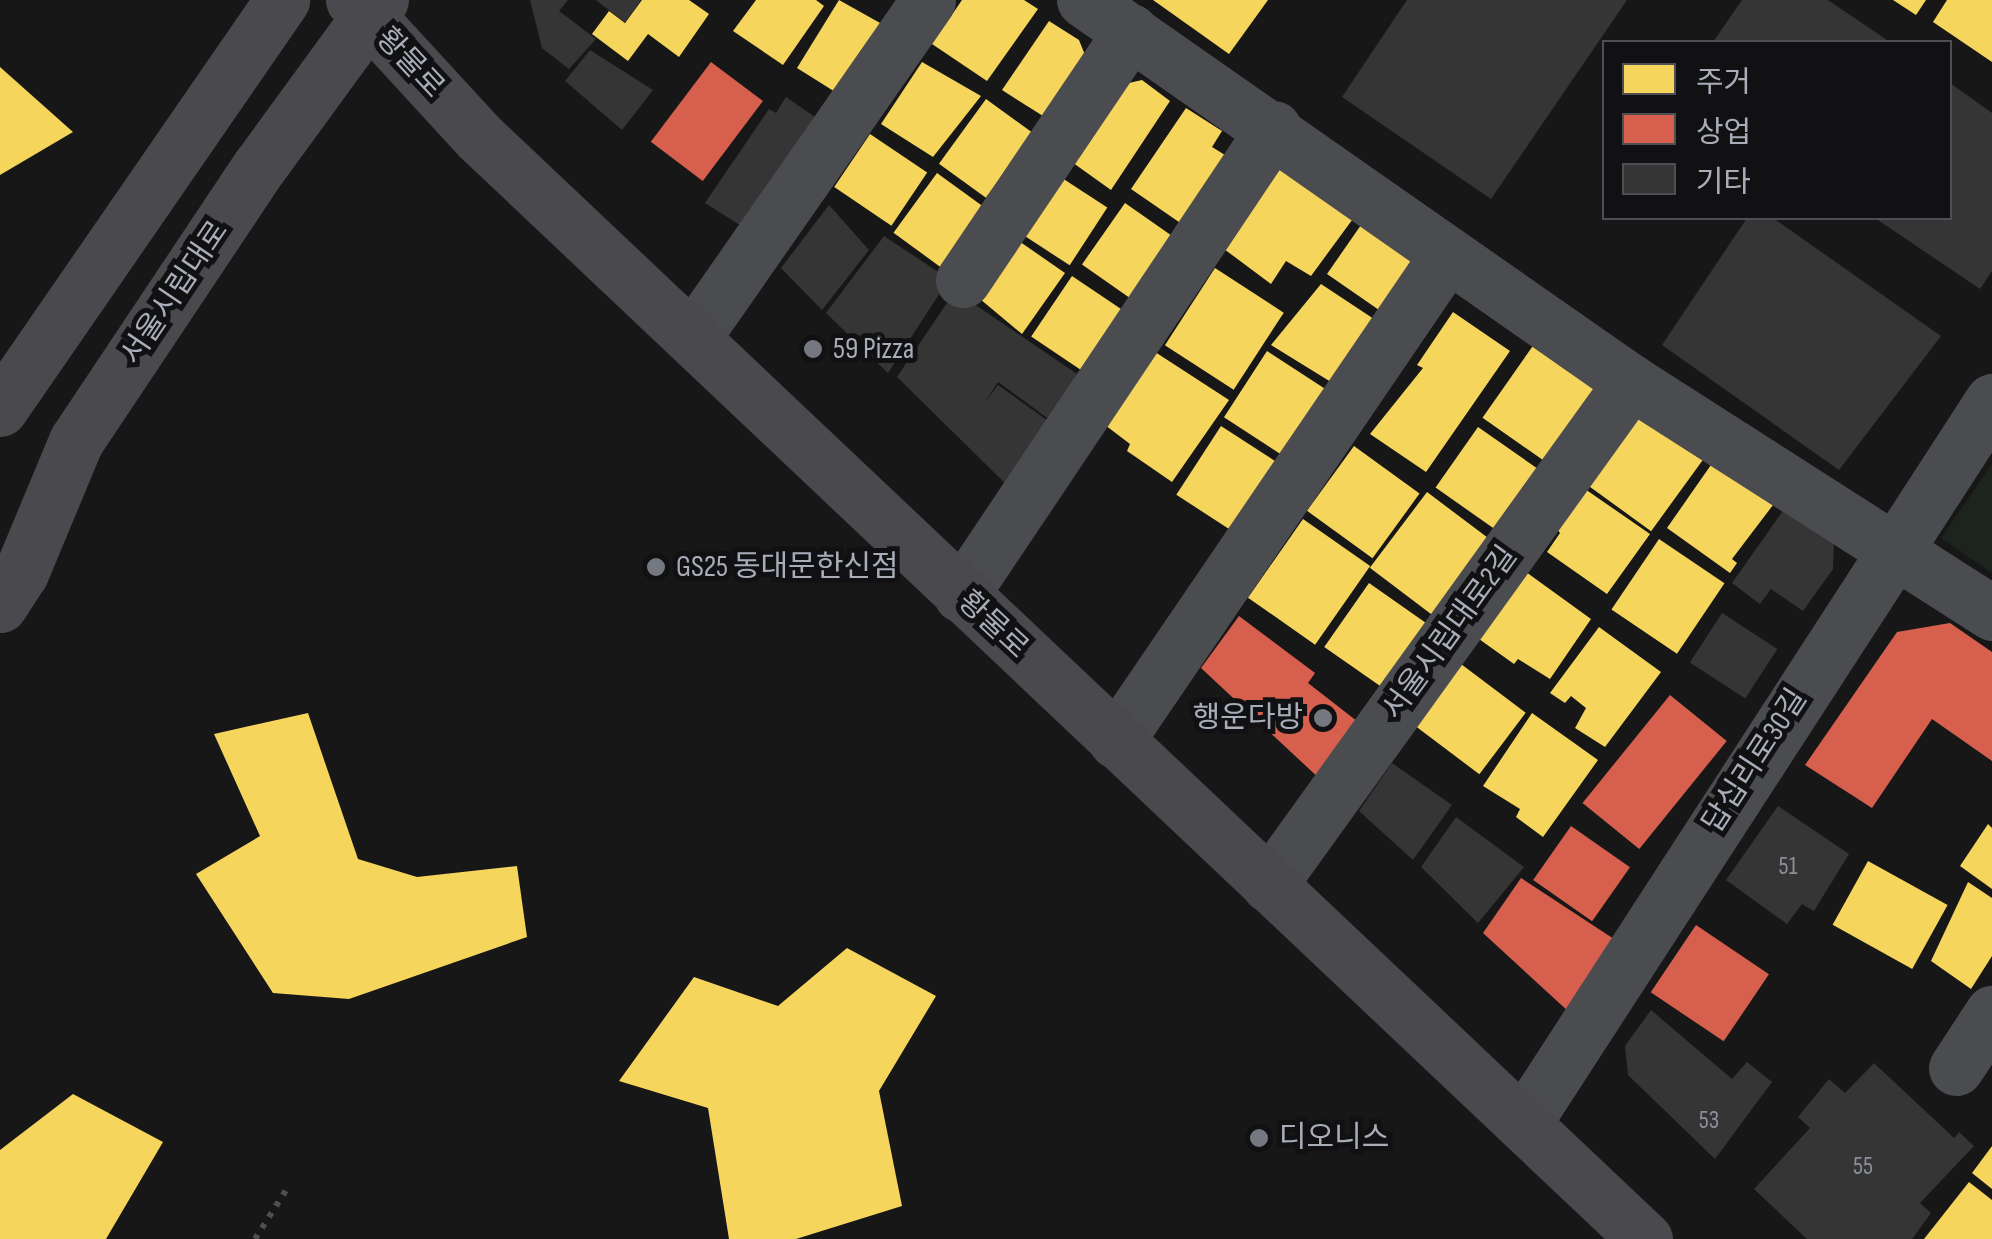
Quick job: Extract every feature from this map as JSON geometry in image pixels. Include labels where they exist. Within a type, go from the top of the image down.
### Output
[{"type":"main road","points":[[0,409],[282,0]]},
{"type":"main road","name":"황물로","points":[[367,6],[478,136],[694,336],[961,595],[1645,1239]]},
{"type":"main road","name":"서울시립대로","points":[[0,604],[21,573],[76,440],[367,6]]},
{"type":"street","points":[[694,336],[928,0]]},
{"type":"street","points":[[1084,0],[1274,128],[1447,255],[1631,382],[1893,546],[1992,613]]},
{"type":"street","points":[[963,280],[1131,31]]},
{"type":"street","points":[[961,595],[1274,128]]},
{"type":"street","points":[[1116,740],[1447,255]]},
{"type":"street","name":"서울시립대로2길","points":[[1269,885],[1631,382]]},
{"type":"street","name":"답십리로30길","points":[[1523,1124],[1893,546],[1992,401]]},
{"type":"street","points":[[1956,1068],[1992,1013]]},
{"type":"path","points":[[256,1239],[288,1187]]},
{"type":"shaded area","points":[[1992,464],[1992,573],[1941,538]]},
{"type":"building: 주거","points":[[642,0],[689,0],[709,14],[679,57],[648,34],[628,61],[592,34],[609,11],[625,23]]},
{"type":"building: 주거","points":[[756,0],[816,0],[824,6],[783,65],[733,31]]},
{"type":"building: 주거","points":[[839,0],[889,28],[840,95],[797,68]]},
{"type":"building: 주거","points":[[962,0],[1024,0],[1038,9],[987,81],[932,44]]},
{"type":"building: 주거","points":[[1153,0],[1268,0],[1229,54]]},
{"type":"building: 주거","points":[[1893,0],[1926,0],[1916,15]]},
{"type":"building: 주거","points":[[1947,0],[1992,0],[1992,62],[1933,22]]},
{"type":"building: 주거","points":[[1049,21],[1079,40],[1085,55],[1043,116],[1002,90]]},
{"type":"building: 주거","points":[[922,62],[981,96],[933,157],[881,124]]},
{"type":"building: 주거","points":[[0,67],[73,132],[0,175]]},
{"type":"building: 주거","points":[[1142,80],[1170,101],[1111,190],[1069,160],[1120,85]]},
{"type":"building: 주거","points":[[986,99],[1033,133],[986,198],[939,164]]},
{"type":"building: 주거","points":[[1186,108],[1222,131],[1212,147],[1225,155],[1192,231],[1131,189]]},
{"type":"building: 주거","points":[[870,134],[927,173],[891,226],[834,187]]},
{"type":"building: 주거","points":[[1278,163],[1355,216],[1311,276],[1286,261],[1271,284],[1220,246]]},
{"type":"building: 주거","points":[[937,173],[986,208],[942,268],[894,233]]},
{"type":"building: 주거","points":[[1062,178],[1107,207],[1070,265],[1024,236]]},
{"type":"building: 주거","points":[[1125,203],[1178,240],[1135,302],[1082,264]]},
{"type":"building: 주거","points":[[1361,225],[1412,261],[1392,319],[1327,274]]},
{"type":"building: 주거","points":[[1016,239],[1065,273],[1022,334],[980,299]]},
{"type":"building: 주거","points":[[1215,268],[1284,313],[1234,390],[1165,345]]},
{"type":"building: 주거","points":[[1072,276],[1129,315],[1088,375],[1031,337]]},
{"type":"building: 주거","points":[[1321,284],[1383,325],[1339,387],[1271,345]]},
{"type":"building: 주거","points":[[1453,312],[1510,351],[1426,472],[1370,434],[1423,368],[1417,365]]},
{"type":"building: 주거","points":[[1537,340],[1598,383],[1544,461],[1483,418]]},
{"type":"building: 주거","points":[[1152,350],[1229,400],[1172,482],[1127,451],[1130,444],[1105,425]]},
{"type":"building: 주거","points":[[1267,351],[1331,392],[1288,459],[1224,417]]},
{"type":"building: 주거","points":[[1638,408],[1705,457],[1651,531],[1584,482]]},
{"type":"building: 주거","points":[[1221,426],[1286,468],[1241,537],[1176,495]]},
{"type":"building: 주거","points":[[1478,427],[1540,471],[1498,531],[1436,488]]},
{"type":"building: 주거","points":[[1354,446],[1420,494],[1373,558],[1307,511]]},
{"type":"building: 주거","points":[[1713,462],[1773,505],[1732,559],[1737,563],[1730,573],[1667,528]]},
{"type":"building: 주거","points":[[1585,489],[1650,534],[1607,594],[1547,552],[1560,533],[1555,526]]},
{"type":"building: 주거","points":[[1427,492],[1490,540],[1433,615],[1370,568]]},
{"type":"building: 주거","points":[[1303,519],[1370,566],[1315,645],[1248,598]]},
{"type":"building: 주거","points":[[1659,539],[1724,583],[1677,654],[1611,609]]},
{"type":"building: 주거","points":[[1526,572],[1591,619],[1550,679],[1518,659],[1514,664],[1479,639]]},
{"type":"building: 주거","points":[[1369,583],[1432,627],[1387,691],[1324,647]]},
{"type":"building: 주거","points":[[1599,627],[1661,672],[1605,747],[1575,728],[1586,708],[1571,696],[1565,703],[1550,693]]},
{"type":"building: 주거","points":[[1461,664],[1526,713],[1479,774],[1415,725]]},
{"type":"building: 주거","points":[[308,713],[358,859],[417,877],[517,866],[527,937],[349,999],[273,993],[196,874],[260,836],[214,734]]},
{"type":"building: 주거","points":[[1532,713],[1598,760],[1543,837],[1516,817],[1520,809],[1483,786]]},
{"type":"building: 주거","points":[[1988,824],[1992,828],[1992,889],[1960,866]]},
{"type":"building: 주거","points":[[1868,861],[1948,905],[1912,969],[1833,925]]},
{"type":"building: 주거","points":[[1968,882],[1992,898],[1992,956],[1971,989],[1931,961]]},
{"type":"building: 주거","points":[[847,948],[936,996],[879,1091],[902,1206],[796,1239],[729,1239],[708,1108],[619,1081],[694,977],[778,1006]]},
{"type":"building: 주거","points":[[73,1094],[163,1142],[106,1239],[0,1239],[0,1150]]},
{"type":"building: 주거","points":[[1992,1146],[1992,1189],[1972,1173]]},
{"type":"building: 주거","points":[[1969,1182],[1992,1200],[1992,1239],[1924,1239]]},
{"type":"building: 상업","points":[[711,62],[763,101],[703,181],[651,142]]},
{"type":"building: 상업","points":[[1239,616],[1315,673],[1308,683],[1362,725],[1322,781],[1201,668]]},
{"type":"building: 상업","points":[[1950,623],[1992,652],[1992,761],[1932,719],[1872,808],[1805,765],[1897,632]]},
{"type":"building: 상업","points":[[1670,695],[1727,741],[1639,849],[1583,803]]},
{"type":"building: 상업","points":[[1571,826],[1630,867],[1592,921],[1533,880]]},
{"type":"building: 상업","points":[[1521,878],[1614,939],[1569,1012],[1483,933]]},
{"type":"building: 상업","points":[[1696,925],[1769,974],[1724,1041],[1651,992]]},
{"type":"building: 기타","points":[[530,0],[568,0],[559,11],[596,39],[569,69],[542,48]]},
{"type":"building: 기타","points":[[596,0],[641,0],[625,23]]},
{"type":"building: 기타","points":[[1407,0],[1627,0],[1491,199],[1342,97]]},
{"type":"building: 기타","points":[[1742,0],[1828,0],[1887,40],[1714,40]]},
{"type":"building: 기타","points":[[590,50],[653,90],[622,130],[565,81]]},
{"type":"building: 기타","points":[[1952,84],[1992,113],[1992,271],[1980,289],[1878,220],[1952,220]]},
{"type":"building: 기타","points":[[786,97],[825,124],[754,234],[705,203],[769,109],[776,113]]},
{"type":"building: 기타","points":[[829,205],[869,250],[822,310],[781,268]]},
{"type":"building: 기타","points":[[1746,220],[1776,220],[1941,336],[1839,470],[1662,345]]},
{"type":"building: 기타","points":[[884,236],[949,279],[888,373],[826,313]]},
{"type":"building: 기타","points":[[955,291],[1089,382],[1057,425],[998,382],[984,404],[998,385],[1058,428],[1014,492],[897,377]]},
{"type":"building: 기타","points":[[1785,508],[1834,542],[1833,569],[1803,611],[1771,589],[1760,604],[1732,583]]},
{"type":"building: 기타","points":[[1722,613],[1777,649],[1745,698],[1690,662]]},
{"type":"building: 기타","points":[[1392,763],[1452,805],[1413,860],[1359,811]]},
{"type":"building: 기타","points":[[1778,806],[1849,854],[1814,911],[1802,904],[1787,924],[1726,880]]},
{"type":"building: 기타","points":[[1456,817],[1524,867],[1478,923],[1421,867]]},
{"type":"building: 기타","points":[[1651,1010],[1732,1079],[1747,1062],[1772,1082],[1715,1159],[1628,1075],[1625,1046]]},
{"type":"building: 기타","points":[[1874,1063],[1954,1138],[1959,1132],[1974,1146],[1920,1203],[1931,1213],[1912,1239],[1807,1239],[1754,1189],[1810,1128],[1798,1117],[1829,1079],[1845,1093]]},
{"type":"place","name":"59 Pizza","points":[[813,349]]},
{"type":"place","name":"GS25 동대문한신점","points":[[656,567]]},
{"type":"place","name":"행운다방","points":[[1323,718]]},
{"type":"place","name":"디오니스","points":[[1259,1138]]}]
